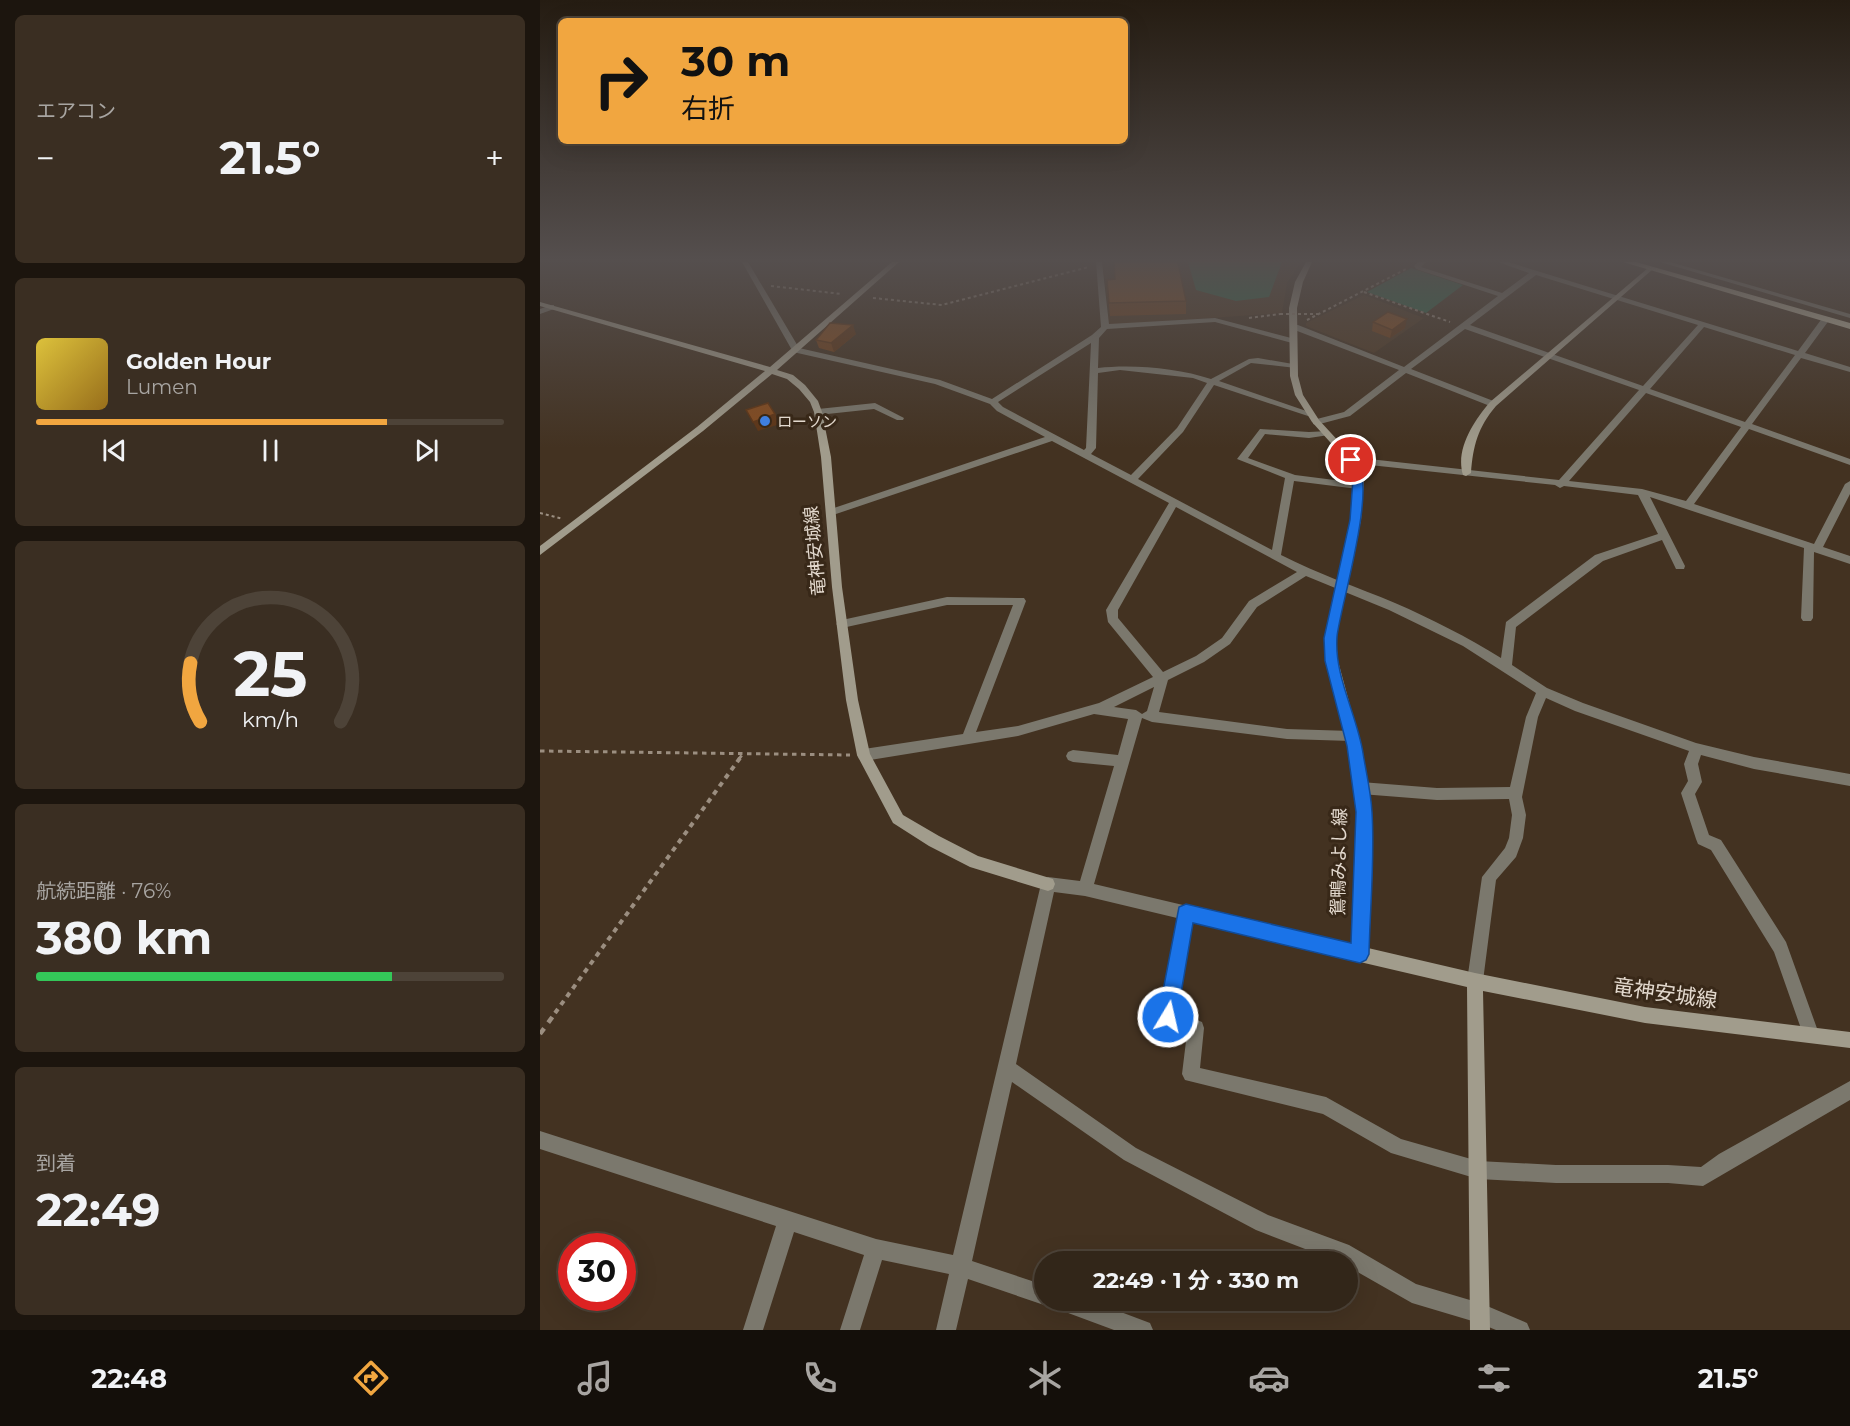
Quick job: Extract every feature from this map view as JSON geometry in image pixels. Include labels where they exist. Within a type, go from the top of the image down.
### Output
[{"type":"street","name":"竜神安城線","points":[[610,324],[790,377],[814,401],[818,412],[832,512],[842,624],[852,700],[864,755],[898,819],[934,841],[975,861],[1048,884]]},
{"type":"street","points":[[781,324],[796,350],[937,382],[993,402],[1000,409],[1305,572],[1393,607],[1506,666],[1543,691],[1579,707],[1696,748],[1754,763],[1850,780]]},
{"type":"street","points":[[540,551],[699,429],[825,324]]},
{"type":"street","points":[[993,402],[1095,337],[1106,327],[1152,324]]},
{"type":"street","points":[[1230,324],[1292,341]]},
{"type":"street","points":[[1094,371],[1120,368],[1141,369],[1163,375],[1194,376],[1313,418],[1347,414],[1468,324]]},
{"type":"street","points":[[1466,473],[1467,444],[1479,420],[1493,404],[1587,324]]},
{"type":"street","points":[[1703,324],[1850,370]]},
{"type":"street","points":[[1560,485],[1703,324]]},
{"type":"street","points":[[1688,505],[1822,324]]},
{"type":"street","points":[[1465,326],[1850,462]]},
{"type":"street","points":[[1295,327],[1493,404]]},
{"type":"street","name":"鴛鴨みよし線","points":[[1295,327],[1292,341],[1293,366],[1299,395],[1313,418],[1356,467],[1358,486],[1356,520],[1330,638],[1332,661],[1352,736],[1364,812],[1360,954]]},
{"type":"street","points":[[1086,454],[1091,448],[1095,337]]},
{"type":"street","points":[[1133,479],[1180,430],[1213,381],[1249,361],[1258,360],[1293,366]]},
{"type":"street","points":[[818,412],[875,406],[900,418]]},
{"type":"street","points":[[1326,433],[1310,435],[1263,431],[1242,459],[1290,477],[1358,486]]},
{"type":"street","points":[[832,512],[1054,437]]},
{"type":"street","points":[[1351,460],[1560,485],[1642,492],[1688,505],[1850,560]]},
{"type":"street","points":[[1276,555],[1290,477]]},
{"type":"street","points":[[1807,618],[1813,547],[1850,484]]},
{"type":"street","points":[[1642,492],[1680,566]]},
{"type":"street","points":[[1162,680],[1112,619],[1112,610],[1174,501]]},
{"type":"street","points":[[1506,666],[1510,625],[1599,558],[1663,536]]},
{"type":"street","points":[[864,755],[1018,731],[1092,710],[1162,680],[1200,659],[1226,640],[1253,604],[1305,572]]},
{"type":"street","points":[[842,624],[947,601],[1020,601],[967,740]]},
{"type":"street","points":[[1152,717],[1162,680]]},
{"type":"street","points":[[1480,1322],[1475,981],[1489,877],[1511,852],[1516,838],[1519,815],[1516,793],[1532,717],[1543,691]]},
{"type":"street","points":[[1092,710],[1287,734],[1352,736]]},
{"type":"street","points":[[1085,889],[1136,715]]},
{"type":"street","points":[[1696,748],[1691,764],[1695,782],[1688,793],[1703,839],[1716,845],[1780,948],[1811,1034]]},
{"type":"street","points":[[1073,756],[1122,761]]},
{"type":"street","points":[[1361,788],[1437,794],[1516,793]]},
{"type":"street","points":[[946,1330],[1048,884],[1085,889],[1475,981]]},
{"type":"street","points":[[1186,913],[1168,1017],[1196,1028],[1191,1074],[1326,1106],[1397,1147],[1478,1170],[1668,1174],[1703,1178],[1726,1161],[1850,1090]]},
{"type":"street","name":"竜神安城線","points":[[1475,981],[1645,1015],[1850,1040]]},
{"type":"street","points":[[1007,1068],[1131,1154],[1252,1218],[1342,1252],[1412,1293],[1480,1322],[1520,1330]]},
{"type":"street","points":[[540,1140],[876,1249],[961,1267],[1034,1292]]},
{"type":"street","points":[[753,1330],[788,1219]]},
{"type":"street","points":[[850,1330],[876,1249]]},
{"type":"street","points":[[1090,1311],[1143,1330]]},
{"type":"path","points":[[1295,327],[1301,324]]},
{"type":"path","points":[[1459,324],[1465,326]]},
{"type":"path","points":[[540,513],[577,522]]},
{"type":"path","points":[[540,751],[864,755]]},
{"type":"path","points":[[540,1034],[744,752]]},
{"type":"shaded area","points":[[1306,324],[1415,324],[1374,353]]},
{"type":"building","points":[[829,324],[853,325],[831,343],[816,340]]},
{"type":"building","points":[[1378,324],[1400,324],[1392,330]]},
{"type":"building","points":[[768,403],[775,414],[753,422],[746,410]]},
{"type":"place","name":"ローソン","points":[[765,421]]},
{"type":"route","points":[[1168,1017],[1186,913],[1360,954],[1364,812],[1354,746],[1332,661],[1330,638],[1356,520],[1359,479],[1356,467],[1351,460]]}]
